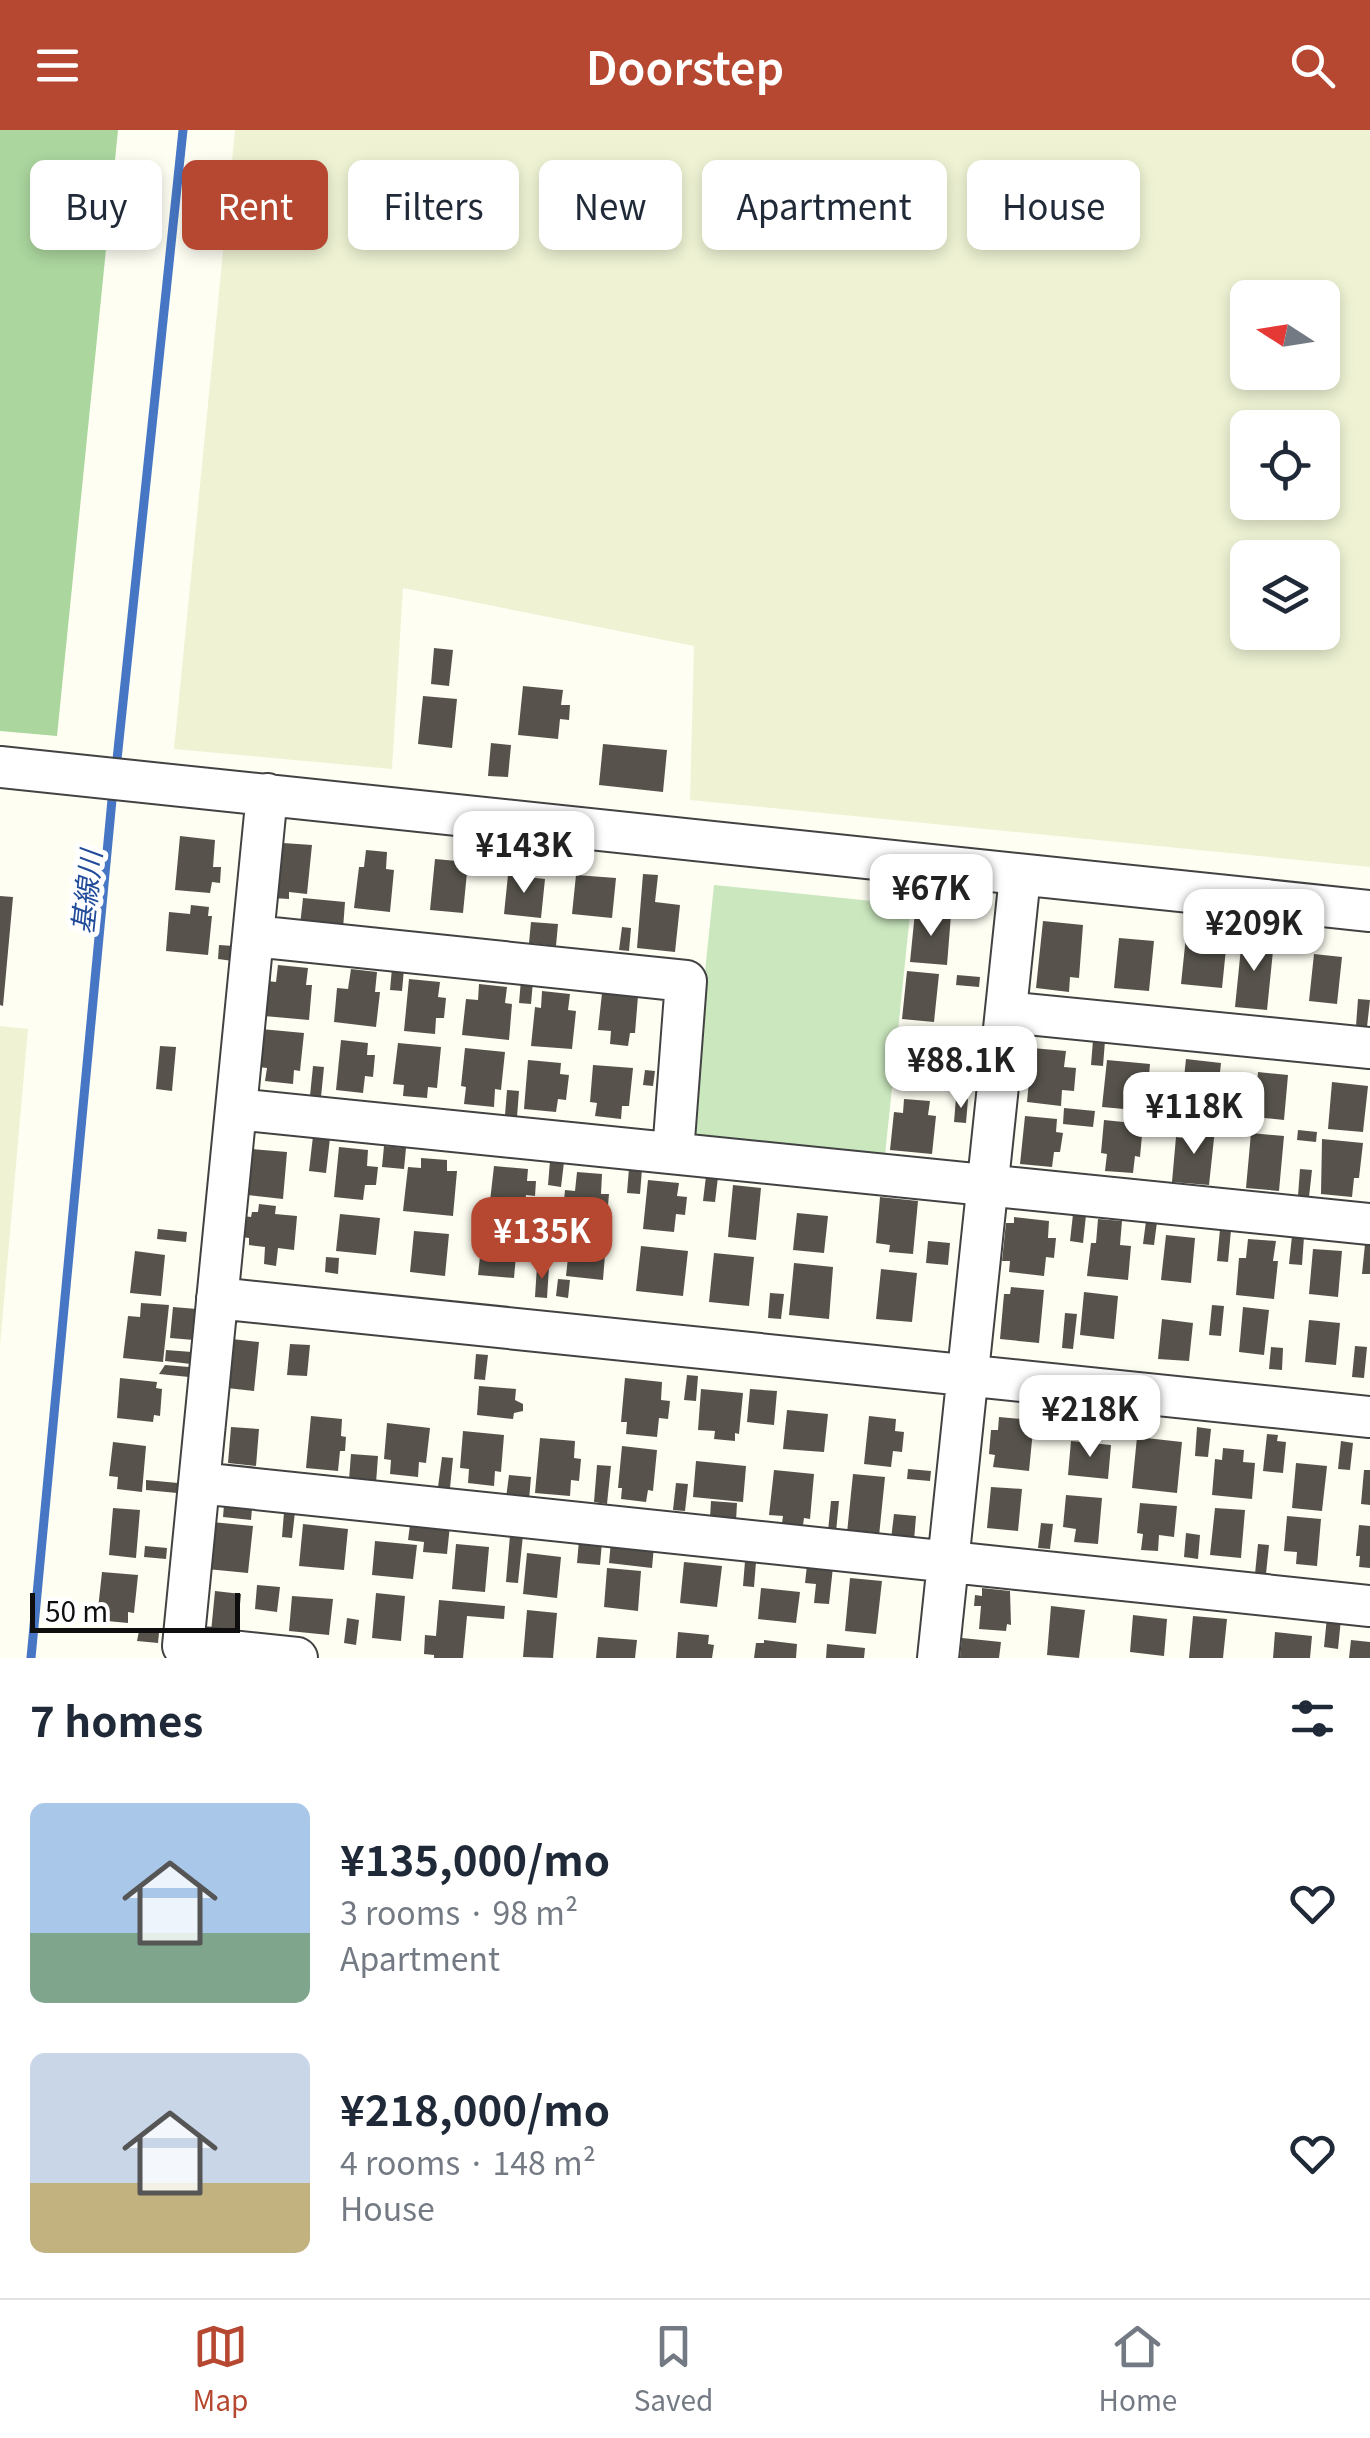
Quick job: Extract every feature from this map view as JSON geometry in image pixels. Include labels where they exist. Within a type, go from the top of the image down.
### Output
[{"type":"street","points":[[0,767],[1370,910]]},
{"type":"street","points":[[267,794],[184,1646],[297,1658]]},
{"type":"street","points":[[938,1658],[1020,876]]},
{"type":"street","points":[[253,936],[686,981],[672,1153]]},
{"type":"street","points":[[1006,1012],[1370,1048]]},
{"type":"street","points":[[236,1109],[1370,1224]]},
{"type":"street","points":[[218,1298],[1370,1416]]},
{"type":"street","points":[[200,1484],[1370,1606]]},
{"type":"green space","points":[[0,130],[118,130],[115,160],[30,160],[30,250],[106,250],[57,736],[0,731]]},
{"type":"green space","points":[[235,130],[1370,130],[1370,867],[690,800],[694,646],[403,588],[392,769],[174,749],[223,250],[328,250],[328,160],[232,160]]},
{"type":"green space","points":[[714,885],[911,905],[885,1155],[697,1136],[689,1126]]},
{"type":"green space","points":[[0,1026],[28,1029],[0,1346]]},
{"type":"building","points":[[434,648],[453,650],[449,686],[431,684]]},
{"type":"building","points":[[523,686],[563,690],[561,705],[570,705],[569,720],[560,719],[558,739],[518,735]]},
{"type":"building","points":[[423,696],[457,699],[452,748],[418,744]]},
{"type":"building","points":[[491,743],[511,745],[508,777],[488,776]]},
{"type":"building","points":[[603,744],[667,750],[663,792],[599,785]]},
{"type":"building","points":[[180,836],[215,840],[213,867],[221,867],[220,883],[212,882],[210,893],[175,890]]},
{"type":"building","points":[[283,843],[312,845],[307,894],[289,892],[289,899],[272,898],[275,864],[281,864]]},
{"type":"building","points":[[366,850],[387,852],[386,869],[394,870],[390,912],[354,908],[359,867],[364,867]]},
{"type":"building","points":[[435,859],[468,862],[463,913],[430,910]]},
{"type":"building","points":[[643,874],[658,875],[655,902],[680,905],[675,952],[637,948]]},
{"type":"building","points":[[508,875],[545,879],[541,918],[504,914]]},
{"type":"building","points":[[576,875],[616,878],[612,918],[572,914]]},
{"type":"building","points":[[0,896],[13,897],[3,1006],[0,1005]]},
{"type":"building","points":[[303,898],[345,902],[343,929],[300,925]]},
{"type":"building","points":[[191,905],[209,907],[208,916],[212,916],[208,955],[166,951],[169,912],[190,914]]},
{"type":"building","points":[[915,912],[951,915],[947,965],[910,962]]},
{"type":"building","points":[[1043,921],[1083,925],[1079,978],[1070,977],[1069,992],[1036,988]]},
{"type":"building","points":[[531,922],[558,924],[556,946],[529,943]]},
{"type":"building","points":[[622,927],[631,928],[629,951],[619,950]]},
{"type":"building","points":[[1186,936],[1227,939],[1222,988],[1181,984]]},
{"type":"building","points":[[1119,938],[1154,941],[1149,991],[1114,988]]},
{"type":"building","points":[[1242,938],[1274,941],[1267,1010],[1235,1007]]},
{"type":"building","points":[[219,945],[234,946],[233,961],[218,959]]},
{"type":"building","points":[[1314,954],[1342,957],[1337,1004],[1309,1001]]},
{"type":"building","points":[[278,965],[308,968],[306,985],[312,985],[309,1020],[264,1016],[267,981],[276,982]]},
{"type":"building","points":[[392,968],[404,969],[402,991],[390,990]]},
{"type":"building","points":[[351,969],[377,972],[375,992],[380,992],[376,1027],[334,1022],[337,988],[348,989]]},
{"type":"building","points":[[907,971],[939,974],[934,1022],[902,1019]]},
{"type":"building","points":[[957,975],[980,977],[979,987],[956,985]]},
{"type":"building","points":[[409,979],[440,982],[438,997],[446,998],[444,1018],[436,1018],[435,1034],[404,1031]]},
{"type":"building","points":[[521,980],[533,981],[531,1004],[519,1003]]},
{"type":"building","points":[[479,984],[507,987],[505,1003],[512,1004],[509,1040],[462,1035],[466,999],[478,1000]]},
{"type":"building","points":[[542,991],[570,994],[568,1010],[576,1011],[572,1049],[531,1046],[535,1007],[541,1008]]},
{"type":"building","points":[[602,993],[638,996],[635,1033],[630,1033],[628,1046],[610,1044],[611,1031],[598,1030]]},
{"type":"building","points":[[1358,999],[1370,1000],[1367,1027],[1356,1026]]},
{"type":"building","points":[[261,1029],[304,1033],[300,1071],[294,1070],[293,1084],[265,1081],[267,1068],[258,1067]]},
{"type":"building","points":[[901,1034],[939,1038],[934,1089],[896,1085]]},
{"type":"building","points":[[341,1040],[368,1043],[367,1055],[375,1055],[373,1077],[365,1076],[363,1093],[336,1090]]},
{"type":"building","points":[[1093,1040],[1105,1041],[1103,1066],[1091,1065]]},
{"type":"building","points":[[398,1043],[441,1047],[437,1088],[428,1087],[427,1098],[403,1096],[404,1085],[393,1084]]},
{"type":"building","points":[[160,1046],[176,1047],[172,1091],[156,1089]]},
{"type":"building","points":[[465,1048],[505,1052],[501,1090],[495,1089],[494,1107],[464,1104],[466,1087],[461,1086]]},
{"type":"building","points":[[1032,1048],[1066,1051],[1064,1067],[1076,1068],[1074,1091],[1062,1090],[1061,1106],[1027,1102]]},
{"type":"building","points":[[1186,1059],[1221,1063],[1216,1109],[1181,1106]]},
{"type":"building","points":[[528,1060],[561,1063],[560,1074],[569,1075],[566,1100],[558,1099],[556,1112],[524,1109]]},
{"type":"building","points":[[1107,1060],[1150,1064],[1146,1111],[1102,1107]]},
{"type":"building","points":[[593,1065],[633,1068],[629,1106],[622,1106],[621,1119],[595,1116],[597,1103],[590,1102]]},
{"type":"building","points":[[313,1066],[324,1067],[321,1097],[310,1096]]},
{"type":"building","points":[[645,1070],[655,1071],[653,1086],[643,1085]]},
{"type":"building","points":[[1258,1072],[1288,1075],[1284,1120],[1254,1117]]},
{"type":"building","points":[[1332,1082],[1368,1086],[1363,1132],[1328,1129]]},
{"type":"building","points":[[507,1090],[519,1091],[517,1117],[505,1115]]},
{"type":"building","points":[[956,1098],[968,1099],[966,1123],[954,1122]]},
{"type":"building","points":[[904,1099],[930,1101],[928,1115],[936,1116],[932,1154],[890,1150],[894,1112],[903,1113]]},
{"type":"building","points":[[1064,1108],[1095,1111],[1093,1127],[1063,1124]]},
{"type":"building","points":[[1025,1116],[1057,1119],[1056,1132],[1063,1133],[1052,1167],[1020,1164]]},
{"type":"building","points":[[1104,1120],[1143,1124],[1140,1157],[1135,1156],[1133,1173],[1105,1171],[1107,1154],[1101,1153]]},
{"type":"building","points":[[1190,1126],[1215,1129],[1209,1185],[1172,1182],[1176,1137],[1189,1139]]},
{"type":"building","points":[[1298,1130],[1317,1132],[1316,1142],[1297,1140]]},
{"type":"building","points":[[1251,1133],[1284,1136],[1279,1191],[1246,1188]]},
{"type":"building","points":[[313,1136],[330,1138],[326,1173],[309,1171]]},
{"type":"building","points":[[1322,1139],[1363,1143],[1359,1178],[1354,1178],[1352,1197],[1321,1194]]},
{"type":"building","points":[[384,1146],[406,1148],[404,1169],[382,1167]]},
{"type":"building","points":[[339,1147],[368,1150],[367,1166],[378,1167],[376,1185],[365,1185],[363,1200],[334,1197]]},
{"type":"building","points":[[252,1149],[287,1152],[283,1199],[248,1195]]},
{"type":"building","points":[[421,1158],[447,1160],[447,1171],[457,1171],[453,1216],[403,1211],[408,1167],[421,1168]]},
{"type":"building","points":[[550,1161],[564,1162],[561,1187],[548,1185]]},
{"type":"building","points":[[494,1166],[528,1169],[527,1181],[536,1181],[535,1196],[526,1195],[524,1213],[489,1210]]},
{"type":"building","points":[[629,1168],[642,1169],[640,1194],[627,1193]]},
{"type":"building","points":[[1300,1169],[1312,1170],[1309,1197],[1298,1196]]},
{"type":"building","points":[[577,1172],[602,1174],[601,1194],[609,1194],[606,1228],[562,1224],[565,1190],[575,1191]]},
{"type":"building","points":[[706,1176],[718,1177],[715,1202],[703,1201]]},
{"type":"building","points":[[648,1180],[679,1183],[677,1196],[687,1197],[685,1215],[676,1214],[674,1232],[643,1229]]},
{"type":"building","points":[[733,1185],[761,1188],[756,1240],[728,1237]]},
{"type":"building","points":[[880,1197],[918,1201],[913,1254],[889,1252],[890,1245],[876,1243]]},
{"type":"building","points":[[259,1204],[276,1206],[275,1214],[297,1216],[294,1250],[278,1248],[276,1266],[264,1264],[265,1247],[249,1245],[249,1238],[241,1237],[243,1216],[251,1217],[252,1212],[258,1212]]},
{"type":"building","points":[[797,1213],[828,1216],[824,1253],[793,1250]]},
{"type":"building","points":[[340,1214],[380,1218],[376,1255],[336,1251]]},
{"type":"building","points":[[1073,1214],[1086,1215],[1083,1243],[1070,1241]]},
{"type":"building","points":[[1014,1217],[1049,1221],[1048,1238],[1056,1238],[1054,1258],[1046,1257],[1044,1276],[1009,1272],[1010,1261],[1002,1261],[1006,1223],[1014,1223]]},
{"type":"building","points":[[1098,1219],[1122,1221],[1120,1245],[1131,1246],[1128,1280],[1087,1276]]},
{"type":"building","points":[[1146,1221],[1157,1222],[1154,1245],[1143,1244]]},
{"type":"building","points":[[483,1228],[518,1232],[514,1278],[478,1275]]},
{"type":"building","points":[[158,1229],[187,1232],[186,1242],[157,1239]]},
{"type":"building","points":[[1220,1229],[1231,1230],[1228,1262],[1217,1261]]},
{"type":"building","points":[[414,1231],[449,1234],[445,1276],[410,1272]]},
{"type":"building","points":[[1166,1235],[1195,1238],[1191,1283],[1161,1280]]},
{"type":"building","points":[[1292,1236],[1304,1237],[1302,1265],[1289,1264]]},
{"type":"building","points":[[570,1239],[606,1242],[603,1280],[566,1276]]},
{"type":"building","points":[[1248,1239],[1276,1241],[1274,1299],[1236,1295],[1239,1258],[1246,1258]]},
{"type":"building","points":[[928,1241],[950,1243],[948,1265],[926,1263]]},
{"type":"building","points":[[1365,1244],[1370,1244],[1370,1274],[1362,1274]]},
{"type":"building","points":[[641,1246],[688,1251],[683,1296],[636,1291]]},
{"type":"building","points":[[1313,1249],[1342,1251],[1338,1297],[1309,1294]]},
{"type":"building","points":[[135,1251],[165,1255],[161,1296],[130,1293]]},
{"type":"building","points":[[714,1253],[754,1257],[749,1306],[709,1302]]},
{"type":"building","points":[[326,1257],[339,1258],[338,1274],[325,1272]]},
{"type":"building","points":[[794,1263],[833,1267],[829,1319],[789,1315]]},
{"type":"building","points":[[537,1266],[549,1267],[547,1298],[535,1297]]},
{"type":"building","points":[[881,1269],[917,1273],[912,1322],[876,1319]]},
{"type":"building","points":[[558,1279],[570,1280],[568,1298],[556,1296]]},
{"type":"building","points":[[1011,1287],[1044,1290],[1039,1343],[1000,1339],[1004,1294],[1010,1294]]},
{"type":"building","points":[[1084,1292],[1118,1296],[1114,1339],[1080,1335]]},
{"type":"building","points":[[770,1293],[784,1294],[781,1319],[768,1318]]},
{"type":"building","points":[[141,1303],[169,1305],[163,1362],[123,1358],[128,1316],[140,1317]]},
{"type":"building","points":[[1212,1305],[1224,1306],[1221,1336],[1209,1335]]},
{"type":"building","points":[[173,1307],[197,1309],[194,1340],[170,1338]]},
{"type":"building","points":[[1243,1307],[1269,1310],[1264,1355],[1239,1352]]},
{"type":"building","points":[[1065,1313],[1077,1314],[1073,1349],[1062,1348]]},
{"type":"building","points":[[1162,1319],[1193,1323],[1189,1361],[1158,1359]]},
{"type":"building","points":[[1309,1320],[1340,1323],[1336,1365],[1305,1362]]},
{"type":"building","points":[[232,1339],[259,1342],[254,1391],[227,1388]]},
{"type":"building","points":[[290,1344],[310,1345],[307,1376],[287,1375]]},
{"type":"building","points":[[1355,1346],[1367,1347],[1364,1378],[1352,1377]]},
{"type":"building","points":[[1271,1347],[1283,1348],[1282,1370],[1269,1369]]},
{"type":"building","points":[[166,1350],[192,1352],[191,1364],[165,1361]]},
{"type":"building","points":[[476,1354],[488,1355],[485,1380],[474,1379]]},
{"type":"building","points":[[165,1365],[189,1367],[189,1377],[159,1374]]},
{"type":"building","points":[[687,1375],[698,1376],[696,1401],[684,1400]]},
{"type":"building","points":[[120,1378],[157,1382],[156,1388],[162,1389],[160,1416],[154,1415],[153,1422],[117,1418]]},
{"type":"building","points":[[625,1378],[662,1382],[661,1400],[670,1401],[668,1419],[659,1418],[657,1437],[626,1434],[627,1422],[621,1422]]},
{"type":"building","points":[[479,1386],[516,1389],[515,1400],[523,1404],[523,1411],[514,1413],[513,1419],[477,1415]]},
{"type":"building","points":[[701,1389],[743,1393],[735,1441],[714,1439],[715,1431],[698,1430]]},
{"type":"building","points":[[750,1389],[777,1391],[774,1425],[747,1422]]},
{"type":"building","points":[[787,1410],[828,1414],[824,1452],[783,1449]]},
{"type":"building","points":[[311,1416],[342,1419],[345,1451],[340,1451],[338,1471],[306,1468]]},
{"type":"building","points":[[869,1416],[896,1419],[895,1431],[904,1432],[902,1452],[893,1451],[891,1467],[864,1464]]},
{"type":"building","points":[[999,1417],[1034,1420],[1029,1471],[993,1467],[995,1455],[989,1454],[991,1430],[998,1430]]},
{"type":"building","points":[[387,1423],[430,1428],[426,1463],[419,1462],[418,1477],[390,1474],[391,1460],[384,1459]]},
{"type":"building","points":[[231,1427],[259,1429],[256,1466],[228,1463]]},
{"type":"building","points":[[1197,1427],[1211,1429],[1208,1457],[1195,1456]]},
{"type":"building","points":[[463,1431],[504,1435],[501,1472],[495,1471],[494,1486],[468,1483],[469,1469],[460,1468]]},
{"type":"building","points":[[1267,1434],[1278,1435],[1277,1441],[1286,1442],[1283,1473],[1263,1471]]},
{"type":"building","points":[[1137,1437],[1182,1442],[1177,1493],[1132,1488]]},
{"type":"building","points":[[540,1438],[575,1441],[574,1458],[581,1459],[579,1481],[571,1480],[570,1496],[535,1493]]},
{"type":"building","points":[[1071,1441],[1111,1445],[1108,1479],[1068,1475]]},
{"type":"building","points":[[1341,1441],[1353,1443],[1350,1470],[1338,1469]]},
{"type":"building","points":[[113,1442],[146,1446],[142,1492],[117,1489],[118,1477],[109,1476]]},
{"type":"building","points":[[622,1446],[657,1450],[653,1491],[648,1490],[646,1502],[621,1499],[622,1488],[618,1488]]},
{"type":"building","points":[[1223,1448],[1244,1450],[1243,1462],[1255,1463],[1252,1499],[1212,1495],[1215,1459],[1222,1460]]},
{"type":"building","points":[[351,1454],[378,1456],[376,1483],[349,1480]]},
{"type":"building","points":[[442,1457],[453,1458],[450,1488],[438,1487]]},
{"type":"building","points":[[696,1461],[746,1466],[743,1502],[693,1497]]},
{"type":"building","points":[[1296,1463],[1327,1466],[1322,1511],[1292,1508]]},
{"type":"building","points":[[597,1465],[611,1466],[607,1504],[594,1502]]},
{"type":"building","points":[[908,1469],[931,1471],[930,1481],[907,1479]]},
{"type":"building","points":[[774,1470],[814,1474],[810,1519],[804,1518],[803,1525],[782,1523],[783,1516],[769,1515]]},
{"type":"building","points":[[1364,1470],[1370,1470],[1370,1505],[1361,1504]]},
{"type":"building","points":[[853,1474],[885,1477],[879,1536],[847,1533]]},
{"type":"building","points":[[509,1475],[531,1477],[529,1500],[506,1498]]},
{"type":"building","points":[[146,1480],[178,1483],[177,1493],[146,1490]]},
{"type":"building","points":[[676,1483],[688,1484],[685,1511],[673,1510]]},
{"type":"building","points":[[991,1487],[1022,1489],[1018,1531],[987,1528]]},
{"type":"building","points":[[1066,1495],[1102,1498],[1098,1544],[1074,1542],[1076,1529],[1063,1527]]},
{"type":"building","points":[[711,1501],[737,1503],[736,1521],[710,1518]]},
{"type":"building","points":[[831,1501],[839,1501],[836,1532],[828,1531]]},
{"type":"building","points":[[1140,1503],[1177,1506],[1174,1537],[1159,1535],[1158,1551],[1141,1550],[1143,1534],[1137,1533]]},
{"type":"building","points":[[224,1505],[252,1508],[251,1520],[223,1517]]},
{"type":"building","points":[[113,1508],[140,1510],[136,1558],[109,1555]]},
{"type":"building","points":[[1215,1508],[1245,1510],[1241,1558],[1210,1555]]},
{"type":"building","points":[[284,1512],[295,1512],[292,1538],[282,1537]]},
{"type":"building","points":[[894,1514],[916,1516],[914,1541],[891,1539]]},
{"type":"building","points":[[1287,1516],[1321,1519],[1317,1566],[1296,1564],[1297,1552],[1284,1551]]},
{"type":"building","points":[[212,1522],[253,1526],[248,1573],[207,1569]]},
{"type":"building","points":[[1041,1523],[1053,1524],[1050,1549],[1038,1548]]},
{"type":"building","points":[[303,1524],[348,1529],[344,1570],[299,1566]]},
{"type":"building","points":[[410,1525],[450,1525],[447,1554],[423,1552],[424,1542],[408,1540]]},
{"type":"building","points":[[1359,1525],[1370,1526],[1370,1568],[1359,1567],[1360,1556],[1356,1556]]},
{"type":"building","points":[[1186,1533],[1200,1535],[1198,1559],[1184,1557]]},
{"type":"building","points":[[510,1535],[523,1535],[518,1583],[506,1582]]},
{"type":"building","points":[[579,1540],[602,1542],[600,1565],[577,1563]]},
{"type":"building","points":[[375,1541],[417,1545],[413,1579],[372,1575]]},
{"type":"building","points":[[611,1541],[654,1546],[652,1568],[609,1563]]},
{"type":"building","points":[[456,1544],[489,1547],[485,1592],[452,1589]]},
{"type":"building","points":[[1258,1544],[1269,1545],[1266,1574],[1255,1574]]},
{"type":"building","points":[[145,1546],[167,1548],[166,1559],[144,1557]]},
{"type":"building","points":[[527,1553],[561,1557],[557,1598],[523,1594]]},
{"type":"building","points":[[745,1561],[756,1562],[754,1587],[743,1586]]},
{"type":"building","points":[[684,1562],[722,1566],[717,1607],[680,1603]]},
{"type":"building","points":[[807,1565],[833,1567],[829,1604],[814,1603],[816,1584],[805,1583]]},
{"type":"building","points":[[607,1568],[641,1571],[638,1611],[604,1607]]},
{"type":"building","points":[[102,1572],[138,1575],[134,1613],[128,1612],[128,1623],[107,1621],[108,1610],[98,1609]]},
{"type":"building","points":[[850,1578],[882,1581],[876,1634],[845,1631]]},
{"type":"building","points":[[257,1585],[280,1587],[277,1612],[255,1609]]},
{"type":"building","points":[[761,1588],[800,1592],[796,1623],[758,1619]]},
{"type":"building","points":[[982,1588],[1010,1591],[1011,1625],[1007,1624],[1006,1631],[979,1629],[981,1606],[974,1606],[975,1595],[982,1596]]},
{"type":"building","points":[[215,1591],[241,1594],[237,1635],[211,1632]]},
{"type":"building","points":[[376,1593],[405,1596],[401,1641],[372,1638]]},
{"type":"building","points":[[292,1596],[333,1599],[329,1635],[289,1631]]},
{"type":"building","points":[[439,1600],[505,1606],[504,1619],[467,1616],[463,1658],[434,1658],[424,1654],[425,1635],[436,1636]]},
{"type":"building","points":[[1051,1606],[1085,1610],[1079,1658],[1047,1655]]},
{"type":"building","points":[[527,1610],[557,1613],[553,1658],[523,1657]]},
{"type":"building","points":[[1133,1615],[1167,1619],[1164,1656],[1130,1652]]},
{"type":"building","points":[[1193,1616],[1227,1619],[1223,1658],[1189,1658]]},
{"type":"building","points":[[1327,1617],[1341,1619],[1338,1649],[1324,1647]]},
{"type":"building","points":[[347,1618],[359,1620],[356,1645],[344,1643]]},
{"type":"building","points":[[139,1631],[159,1633],[158,1643],[137,1641]]},
{"type":"building","points":[[678,1632],[709,1635],[708,1644],[714,1645],[712,1658],[676,1658]]},
{"type":"building","points":[[1275,1632],[1312,1636],[1310,1658],[1273,1658]]},
{"type":"building","points":[[598,1637],[637,1640],[635,1658],[596,1658]]},
{"type":"building","points":[[962,1638],[1001,1642],[999,1658],[960,1658]]},
{"type":"building","points":[[764,1640],[797,1644],[796,1658],[754,1658],[756,1643]]},
{"type":"building","points":[[1351,1640],[1370,1642],[1370,1658],[1349,1658]]},
{"type":"building","points":[[827,1644],[865,1648],[864,1658],[826,1658]]},
{"type":"waterway","name":"基線川","points":[[116,769],[183,130]]},
{"type":"waterway","name":"基線川","points":[[31,1658],[113,789]]}]
